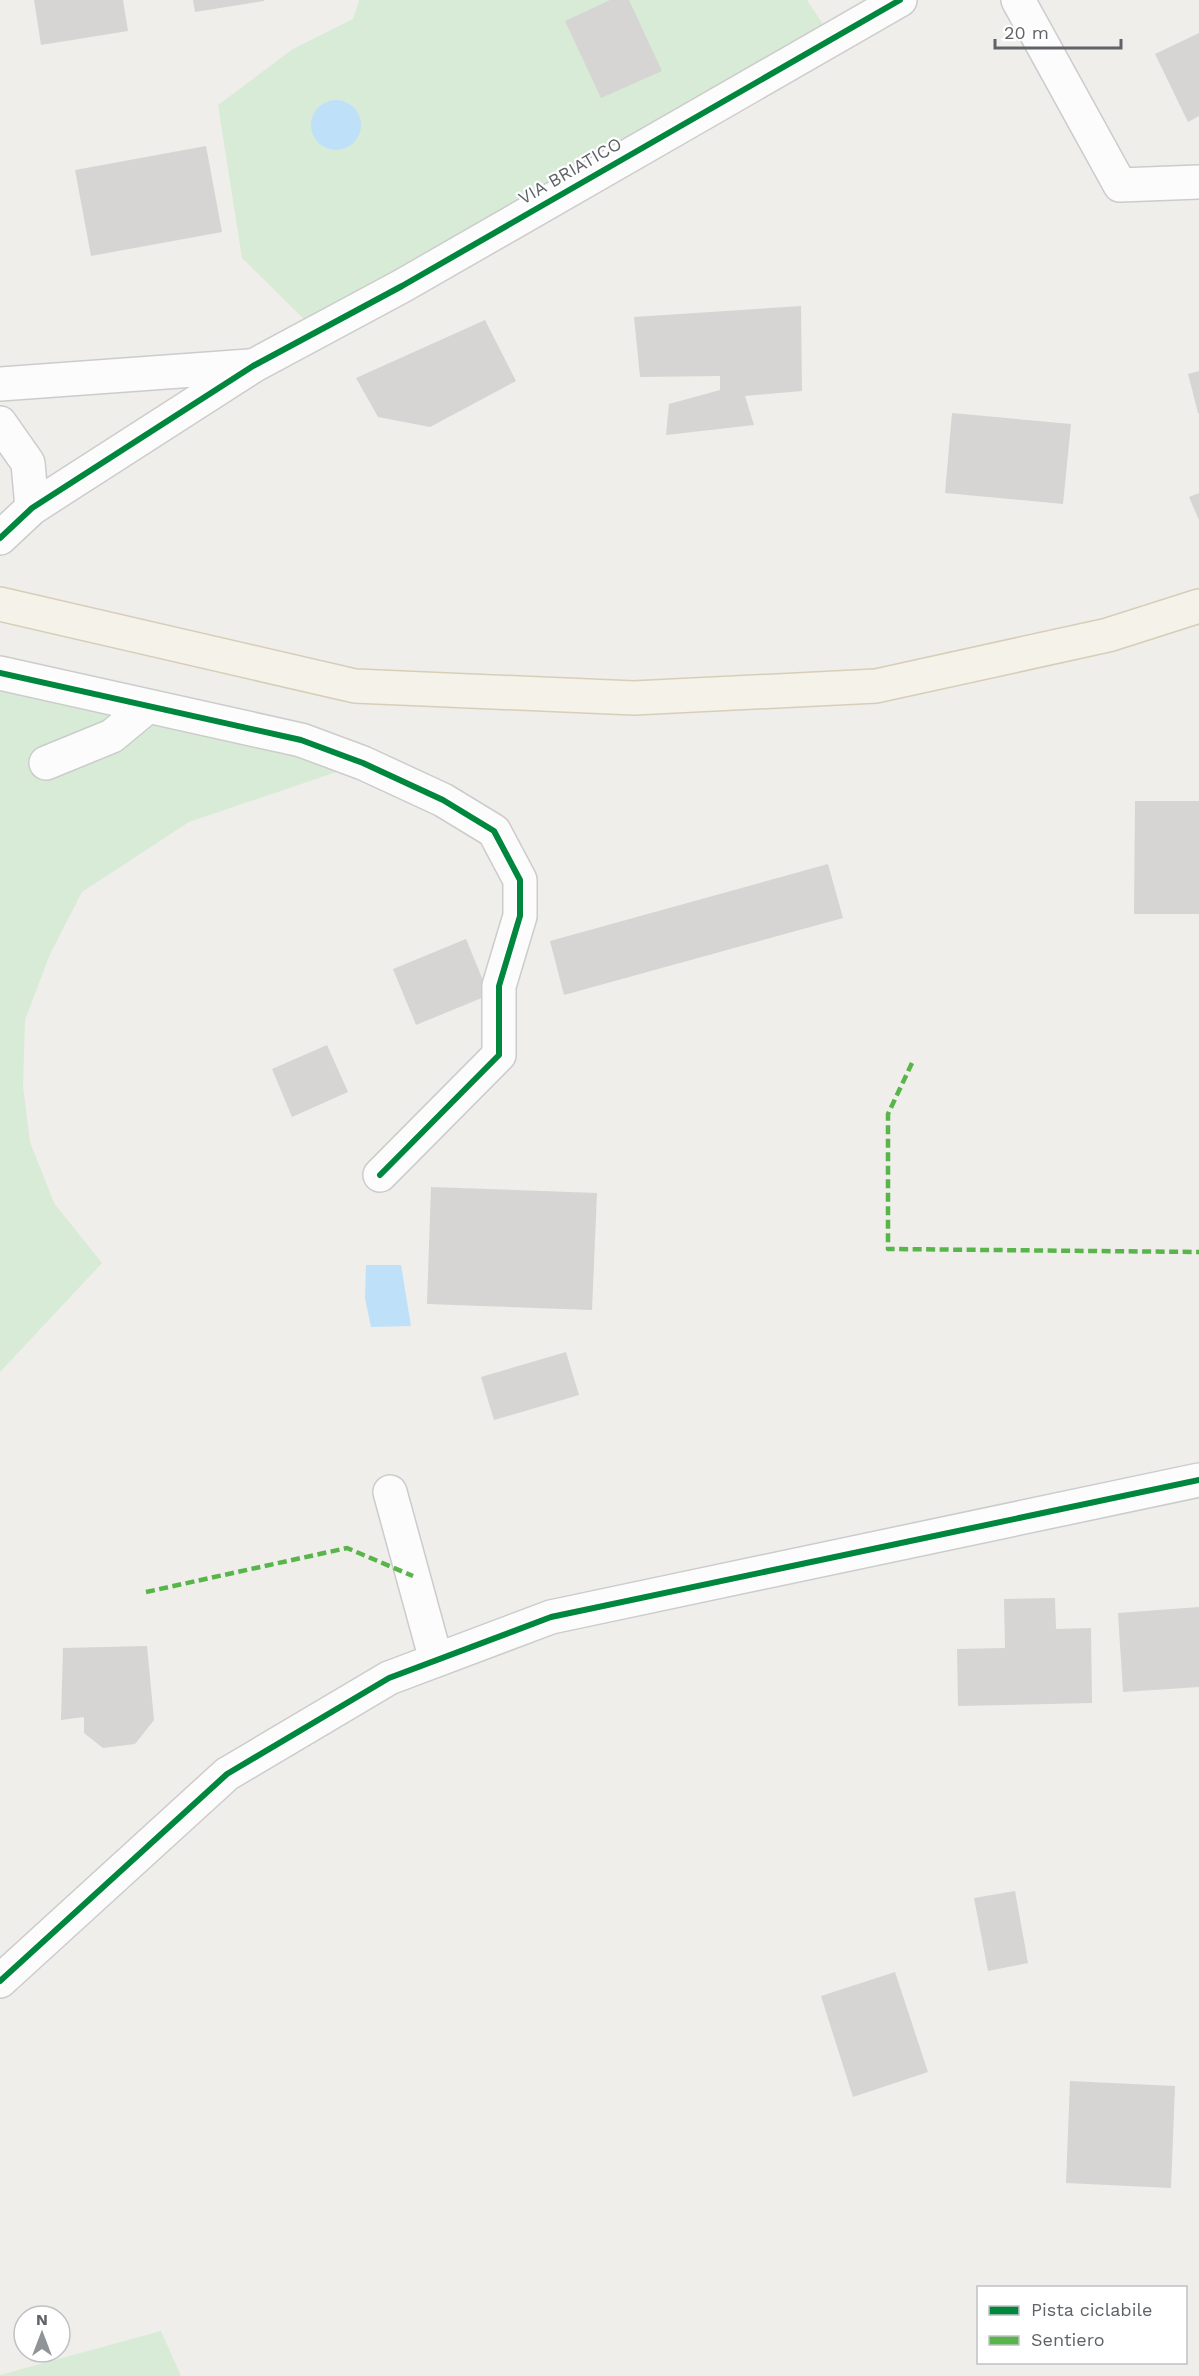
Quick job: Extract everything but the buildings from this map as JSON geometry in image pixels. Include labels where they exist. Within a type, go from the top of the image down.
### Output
[{"type":"main road","points":[[6,607],[355,686],[634,698],[876,686],[1108,635],[1199,606]]},
{"type":"street","name":"VIA BRIATICO","points":[[0,538],[32,508],[254,366],[402,286],[900,0]]},
{"type":"street","points":[[1018,0],[1120,185],[1199,182]]},
{"type":"street","points":[[0,384],[254,366]]},
{"type":"street","points":[[0,423],[28,463],[32,508],[0,503]]},
{"type":"street","points":[[0,673],[301,740],[363,763],[423,791],[494,831],[520,880],[520,916],[499,986],[499,1055],[380,1175]]},
{"type":"street","points":[[46,763],[112,736],[147,707]]},
{"type":"street","points":[[0,1981],[227,1774],[389,1678],[551,1617],[1199,1480]]},
{"type":"street","points":[[390,1492],[436,1660]]},
{"type":"green space","points":[[359,0],[807,0],[832,38],[315,330],[242,258],[218,105],[293,49],[353,19]]},
{"type":"green space","points":[[0,673],[363,763],[189,822],[82,892],[50,954],[25,1020],[23,1086],[30,1142],[54,1203],[102,1263],[0,1372]]},
{"type":"green space","points":[[161,2331],[181,2376],[0,2376],[40,2364],[72,2364],[72,2355]]},
{"type":"water","points":[[331,100],[341,100],[354,107],[361,120],[361,130],[354,143],[341,150],[331,150],[322,146],[315,139],[311,130],[311,120],[315,111],[322,104]]},
{"type":"water","points":[[366,1265],[401,1265],[411,1326],[371,1327],[365,1298]]},
{"type":"marked path","points":[[912,1063],[888,1114],[888,1249],[1199,1252]]},
{"type":"marked path","points":[[146,1592],[347,1548],[413,1576]]},
{"type":"cycle path","points":[[0,538],[32,508],[253,366],[402,286],[900,0]]},
{"type":"cycle path","points":[[0,673],[301,740],[363,763],[443,800],[494,831],[520,880],[520,916],[499,986],[499,1055],[380,1175]]},
{"type":"cycle path","points":[[0,1981],[227,1774],[389,1678],[551,1617],[1199,1480]]}]
